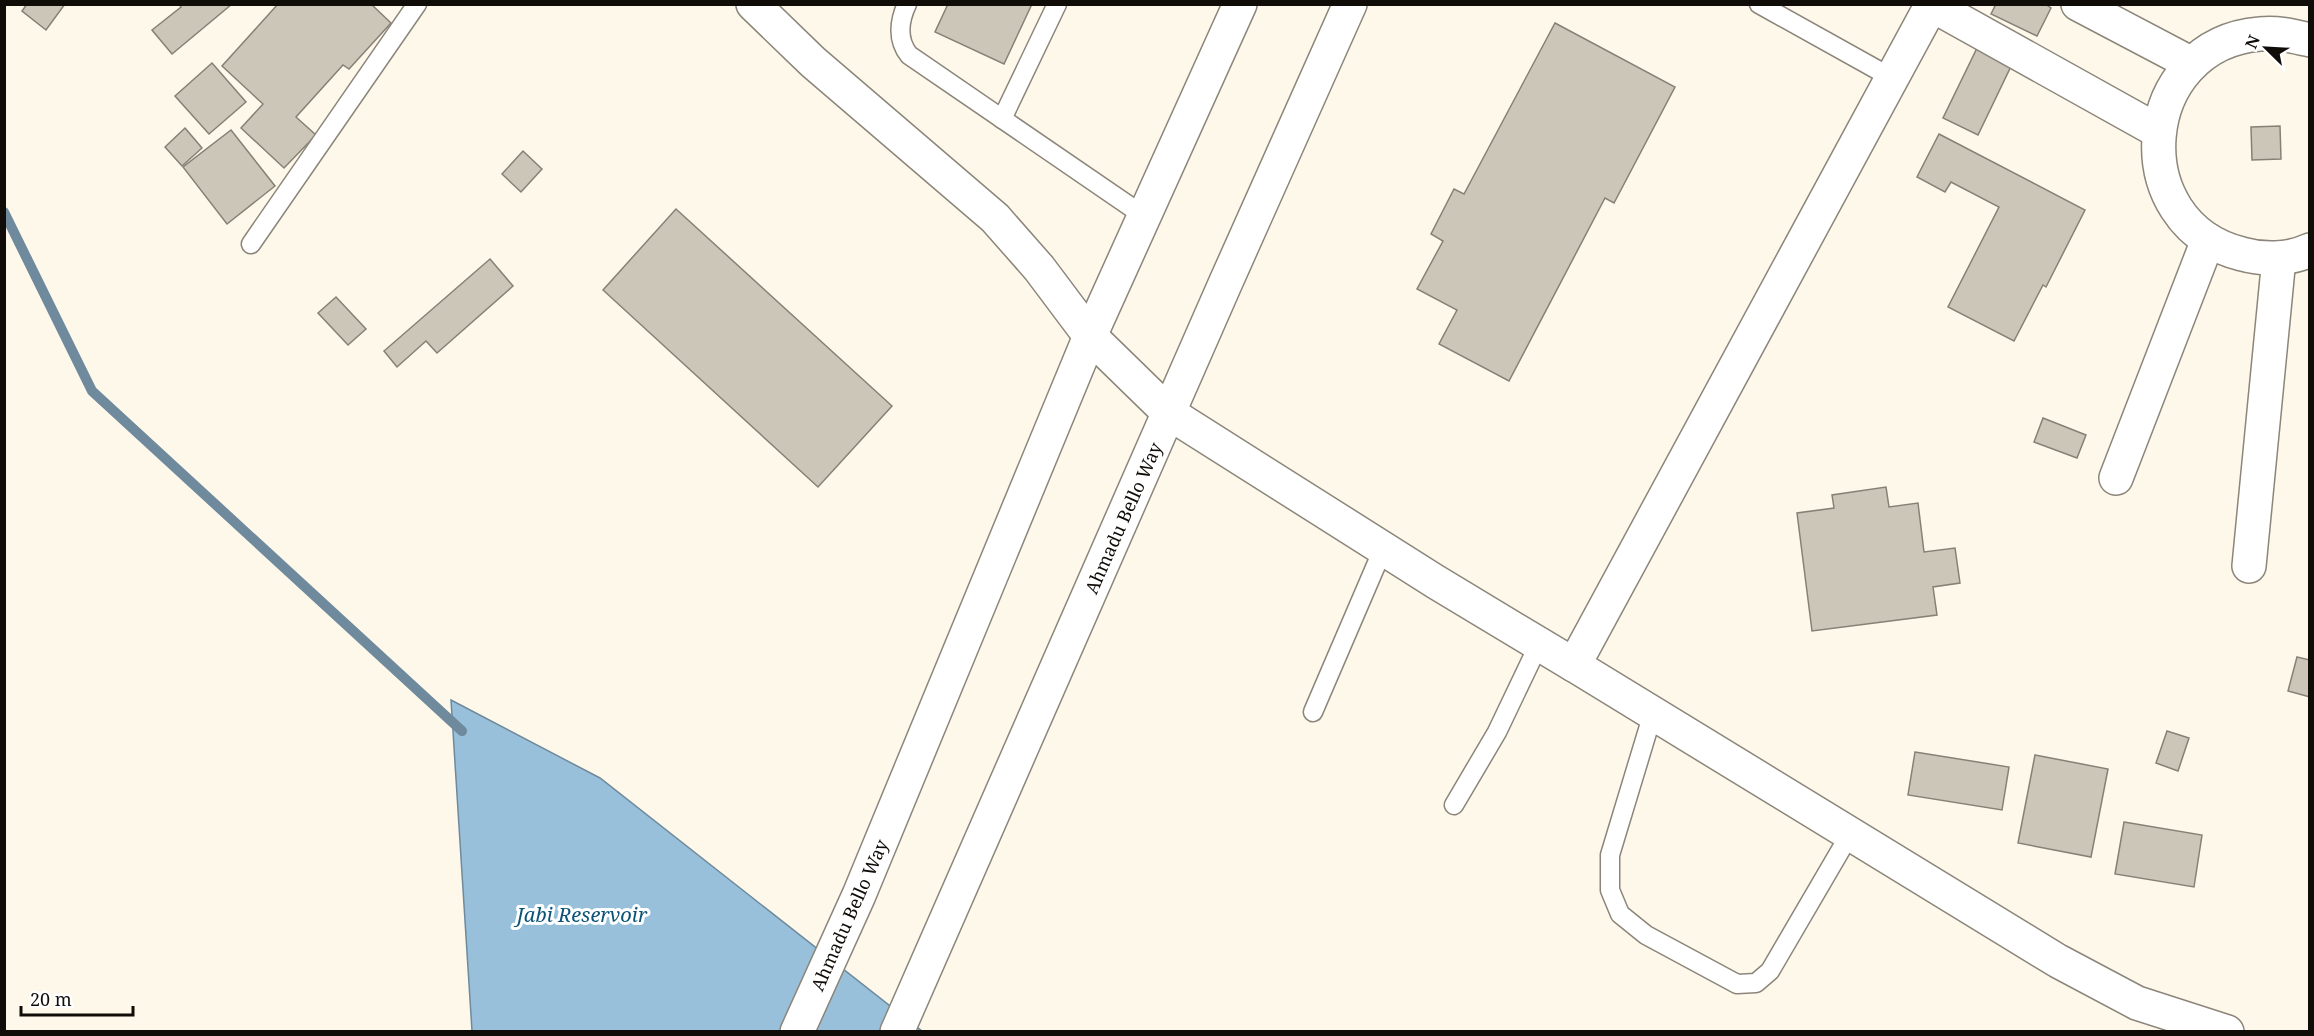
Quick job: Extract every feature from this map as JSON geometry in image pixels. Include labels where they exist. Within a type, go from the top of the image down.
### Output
[{"type":"street","points":[[753,4],[813,62],[995,218],[1039,268],[1090,336],[1169,413],[1383,549],[2058,961],[2137,1003],[2227,1032]]},
{"type":"street","name":"Ahmadu Bello Way","points":[[797,1032],[859,896],[1090,336],[1240,4]]},
{"type":"street","name":"Ahmadu Bello Way","points":[[897,1032],[1350,4]]},
{"type":"street","points":[[2078,4],[2192,64]]},
{"type":"street","points":[[1574,665],[1932,5],[2158,131]]},
{"type":"street","points":[[2249,566],[2294,254],[2246,255],[2230,251],[2208,240],[2188,224],[2169,196],[2163,181],[2158,156],[2158,131],[2164,107],[2192,64],[2220,46],[2235,39],[2259,34],[2285,34],[2310,40]]},
{"type":"street","points":[[2116,478],[2208,240]]},
{"type":"lane","points":[[251,244],[417,4]]},
{"type":"lane","points":[[907,4],[900,26],[900,39],[909,55],[1144,216]]},
{"type":"lane","points":[[1002,119],[1058,4]]},
{"type":"lane","points":[[1759,4],[1892,78]]},
{"type":"lane","points":[[1313,712],[1383,549]]},
{"type":"lane","points":[[1454,805],[1497,732],[1539,644]]},
{"type":"lane","points":[[1653,713],[1610,855],[1610,890],[1620,914],[1646,935],[1737,984],[1756,983],[1770,971],[1850,834]]},
{"type":"water","name":"Jabi Reservoir","points":[[451,700],[600,778],[922,1031],[472,1031]]},
{"type":"building","points":[[27,4],[65,4],[46,30],[22,11]]},
{"type":"building","points":[[179,4],[232,4],[172,54],[152,30],[181,7]]},
{"type":"building","points":[[278,4],[371,4],[391,23],[349,69],[343,65],[296,117],[316,135],[284,168],[241,128],[263,104],[222,66]]},
{"type":"building","points":[[948,4],[1032,4],[1004,64],[935,32]]},
{"type":"building","points":[[1996,4],[2045,4],[2051,8],[2037,36],[1991,14]]},
{"type":"building","points":[[1555,23],[1675,87],[1614,203],[1605,198],[1509,381],[1439,344],[1457,310],[1417,289],[1443,241],[1431,234],[1454,189],[1464,194]]},
{"type":"building","points":[[1979,44],[2014,60],[1978,135],[1943,118]]},
{"type":"building","points":[[212,63],[246,102],[209,134],[175,96]]},
{"type":"building","points":[[2280,126],[2281,159],[2252,160],[2251,127]]},
{"type":"building","points":[[185,128],[202,148],[182,166],[165,147]]},
{"type":"building","points":[[231,130],[275,186],[227,224],[183,167]]},
{"type":"building","points":[[1939,134],[2085,210],[2046,287],[2043,285],[2014,341],[1948,307],[1999,207],[1951,182],[1945,192],[1917,177]]},
{"type":"building","points":[[523,151],[542,169],[521,192],[502,174]]},
{"type":"building","points":[[676,209],[892,406],[818,487],[603,290]]},
{"type":"building","points":[[490,259],[513,286],[437,353],[426,341],[397,367],[384,351]]},
{"type":"building","points":[[336,297],[366,329],[348,345],[318,313]]},
{"type":"building","points":[[2043,418],[2086,435],[2077,458],[2034,442]]},
{"type":"building","points":[[1886,487],[1889,507],[1918,503],[1924,552],[1955,548],[1960,583],[1933,587],[1937,615],[1812,631],[1797,513],[1834,508],[1832,495]]},
{"type":"building","points":[[2297,657],[2310,660],[2310,697],[2288,691]]},
{"type":"building","points":[[2167,731],[2189,738],[2178,771],[2156,763]]},
{"type":"building","points":[[1915,752],[2009,767],[2002,810],[1908,795]]},
{"type":"building","points":[[2035,755],[2108,769],[2091,857],[2018,843]]},
{"type":"building","points":[[2124,822],[2202,835],[2194,887],[2115,874]]},
{"type":"waterway","points":[[4,212],[92,391],[462,731]]}]
